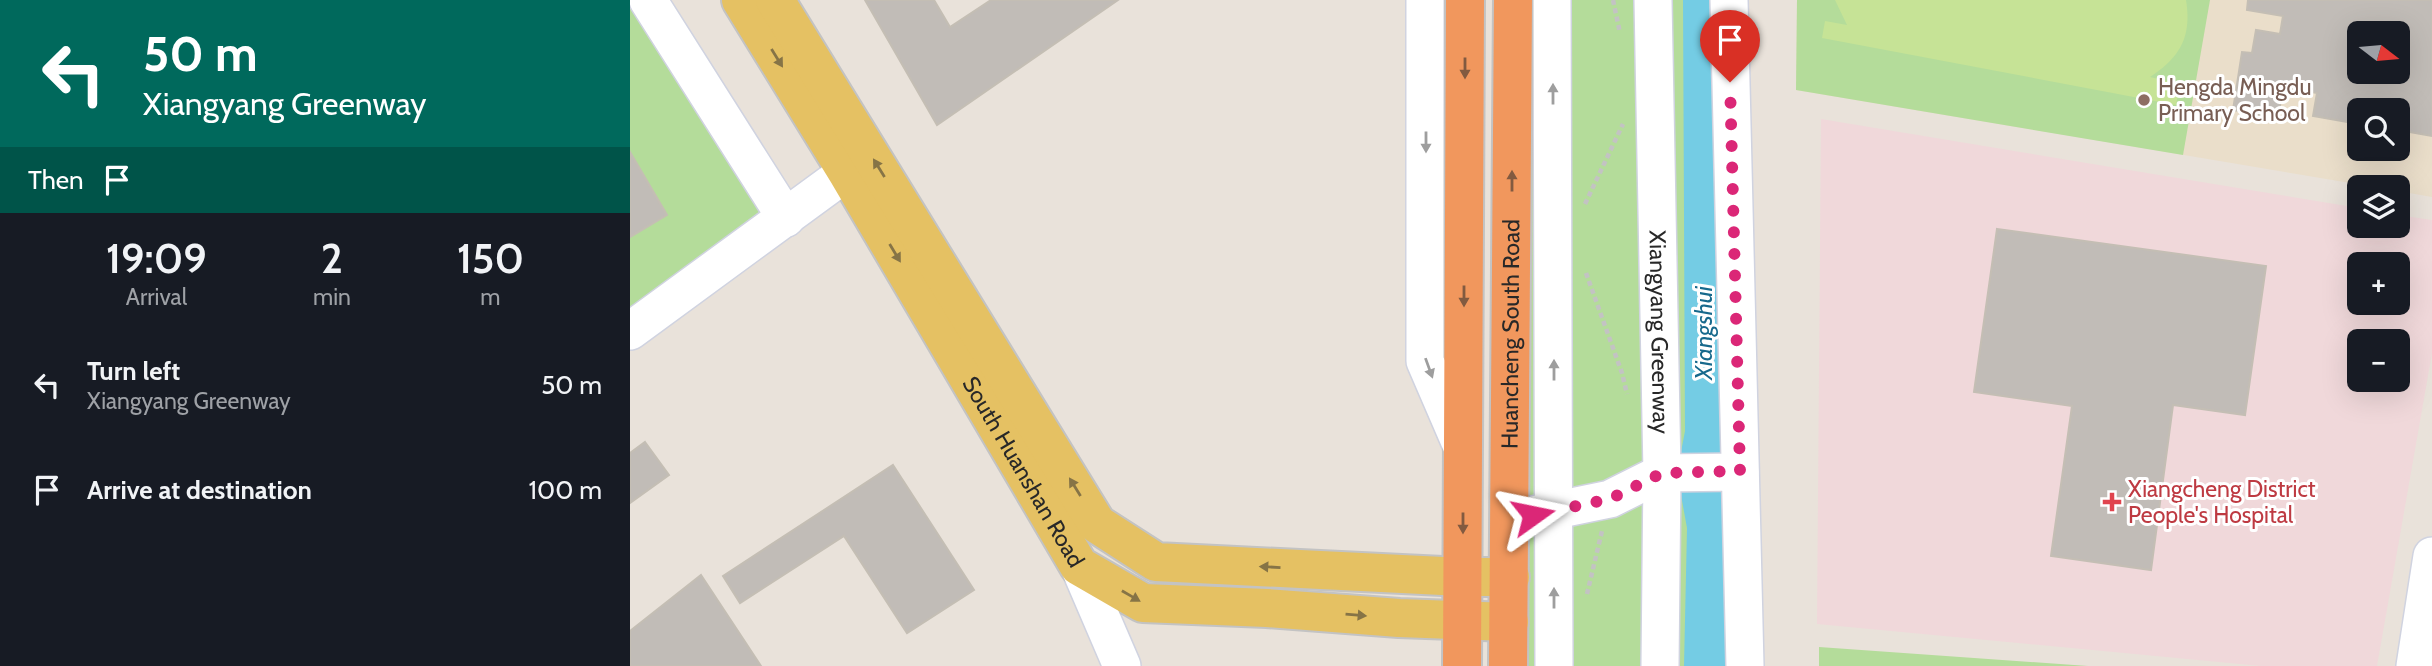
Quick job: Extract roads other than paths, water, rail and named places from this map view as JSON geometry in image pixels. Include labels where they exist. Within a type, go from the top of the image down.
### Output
[{"type":"highway","name":"Huancheng South Road","points":[[1462,666],[1465,0]]},
{"type":"highway","name":"Huancheng South Road","points":[[1508,666],[1513,0]]},
{"type":"main road","name":"South Huanshan Road","points":[[741,0],[847,172],[1079,566],[1143,603],[1509,622]]},
{"type":"main road","name":"South Huanshan Road","points":[[775,0],[1097,524],[1156,562],[1510,577]]},
{"type":"street","points":[[648,0],[786,218]]},
{"type":"street","points":[[1424,0],[1425,361],[1463,449]]},
{"type":"street","points":[[1552,0],[1555,510],[1553,666]]},
{"type":"street","name":"Xiangyang Greenway","points":[[1653,0],[1662,473],[1660,666]]},
{"type":"street","points":[[1729,0],[1745,666]]},
{"type":"street","points":[[630,331],[847,172]]},
{"type":"street","points":[[1511,520],[1610,499],[1662,473],[1739,472]]},
{"type":"street","points":[[2415,664],[2432,556]]},
{"type":"street","points":[[1079,566],[1122,666]]},
{"type":"water","name":"Xiangshui","points":[[1683,0],[1728,0],[1730,666],[1684,666],[1687,528],[1677,473],[1685,431]]},
{"type":"place","name":"Hengda Mingdu Primary School","points":[[2144,100]]},
{"type":"place","name":"Xiangcheng District People's Hospital","points":[[2112,502]]}]
